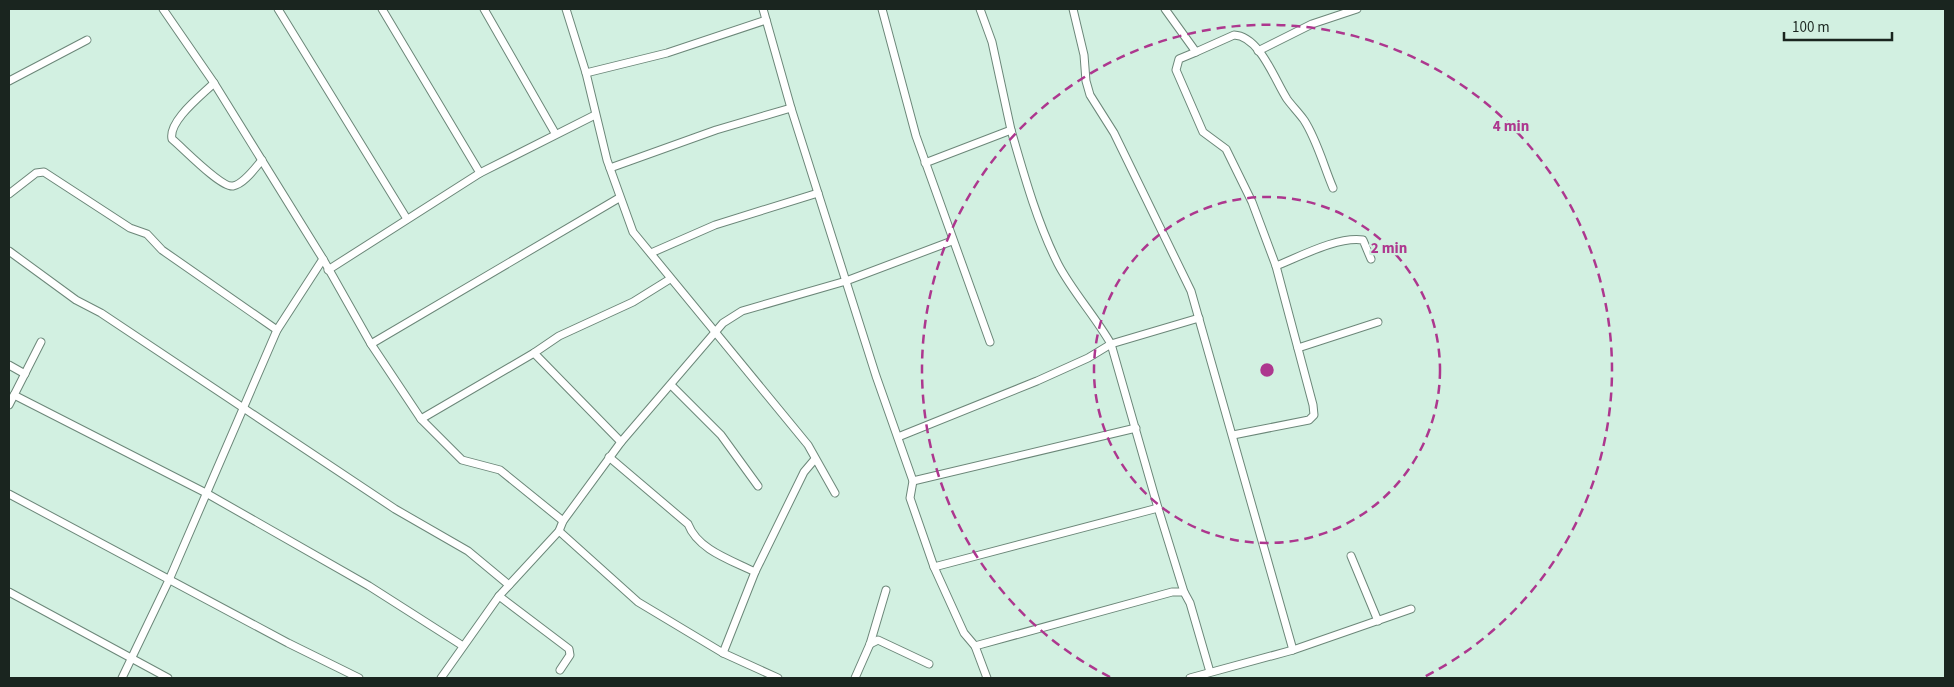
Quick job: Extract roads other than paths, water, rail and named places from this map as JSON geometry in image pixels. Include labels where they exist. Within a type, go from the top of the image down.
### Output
[{"type":"street","points":[[163,9],[214,83],[323,259],[371,344],[421,419],[462,460],[500,470],[562,521]]},
{"type":"street","points":[[278,9],[407,219]]},
{"type":"street","points":[[382,9],[480,173]]},
{"type":"street","points":[[484,9],[555,133]]},
{"type":"street","points":[[566,9],[586,73],[595,114],[619,198],[633,232],[808,445],[835,493]]},
{"type":"street","points":[[763,9],[818,194],[913,481],[910,498],[934,567],[964,633],[975,646],[987,678]]},
{"type":"street","points":[[882,9],[925,162],[990,342]]},
{"type":"street","points":[[980,9],[992,42],[1010,130],[1035,207],[1058,265],[1099,323],[1111,344],[1158,508],[1184,592],[1190,603],[1210,672]]},
{"type":"street","points":[[1073,9],[1084,54],[1090,95],[1127,159],[1191,291],[1292,650]]},
{"type":"street","points":[[1165,9],[1196,52]]},
{"type":"street","points":[[1258,51],[1312,24],[1357,9]]},
{"type":"street","points":[[586,73],[668,53],[766,20]]},
{"type":"street","points":[[1233,435],[1309,420],[1314,415],[1314,405],[1276,266],[1252,202],[1226,149],[1203,132],[1176,70],[1179,59],[1234,35],[1245,39],[1266,59],[1287,99],[1305,121],[1333,188]]},
{"type":"street","points":[[9,81],[87,40]]},
{"type":"street","points":[[214,83],[182,114],[172,129],[172,139],[218,179],[230,186],[235,186],[243,181],[262,160]]},
{"type":"street","points":[[610,168],[716,130],[791,108]]},
{"type":"street","points":[[328,270],[370,246],[407,219],[480,173],[595,114]]},
{"type":"street","points":[[925,162],[1010,130]]},
{"type":"street","points":[[9,194],[36,173],[44,172],[130,228],[147,234],[162,250],[278,330]]},
{"type":"street","points":[[651,253],[715,225],[818,194]]},
{"type":"street","points":[[371,344],[619,198]]},
{"type":"street","points":[[1276,266],[1339,242],[1354,239],[1362,240],[1371,259]]},
{"type":"street","points":[[443,678],[463,646],[499,596],[559,531],[562,521],[609,456],[715,332],[733,315],[846,281],[952,240]]},
{"type":"street","points":[[9,251],[76,300],[101,313],[395,509],[468,550],[509,585]]},
{"type":"street","points":[[122,678],[169,580],[242,408],[278,330],[323,259]]},
{"type":"street","points":[[421,419],[534,353],[559,336],[633,302],[670,279]]},
{"type":"street","points":[[898,437],[1037,381],[1088,358],[1111,344],[1199,318]]},
{"type":"street","points":[[1298,348],[1378,322]]},
{"type":"street","points":[[9,405],[41,342]]},
{"type":"street","points":[[534,353],[621,442]]},
{"type":"street","points":[[9,365],[25,374]]},
{"type":"street","points":[[671,385],[720,435],[758,486]]},
{"type":"street","points":[[14,395],[206,493],[369,586],[463,646]]},
{"type":"street","points":[[913,481],[1136,428]]},
{"type":"street","points":[[609,456],[688,524],[692,536],[704,546],[755,572]]},
{"type":"street","points":[[723,653],[755,572],[804,472],[815,459]]},
{"type":"street","points":[[9,494],[288,643],[359,678]]},
{"type":"street","points":[[934,567],[1158,508]]},
{"type":"street","points":[[559,531],[638,602],[723,653],[778,678]]},
{"type":"street","points":[[1351,556],[1378,621]]},
{"type":"street","points":[[855,678],[870,644],[886,590]]},
{"type":"street","points":[[9,592],[168,678]]},
{"type":"street","points":[[975,646],[1172,592],[1184,592]]},
{"type":"street","points":[[499,596],[569,649],[570,655],[560,670]]},
{"type":"street","points":[[1190,678],[1292,650],[1411,609]]},
{"type":"street","points":[[870,644],[878,640],[929,664]]}]
